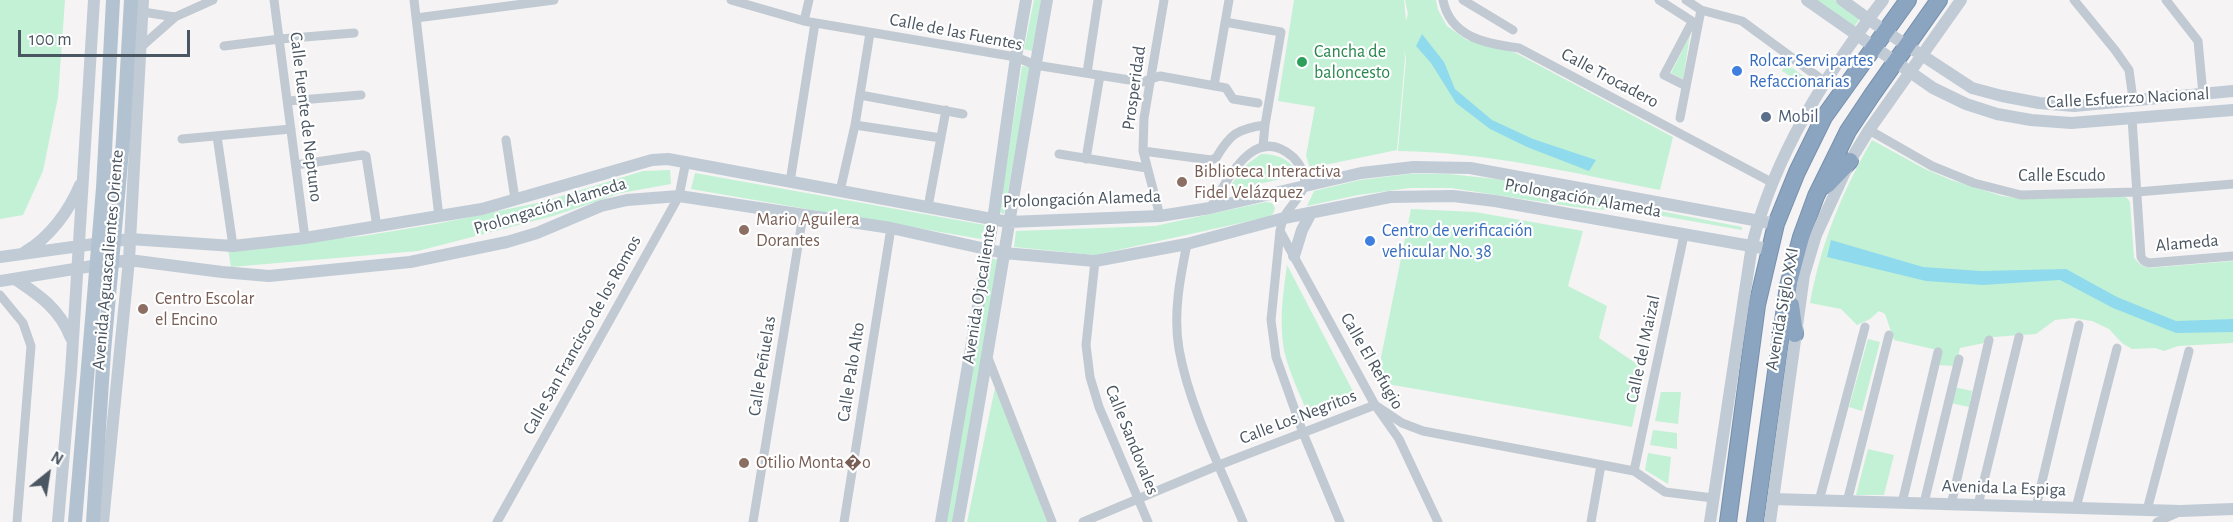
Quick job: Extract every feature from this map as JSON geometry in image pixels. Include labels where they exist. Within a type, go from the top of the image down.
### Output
[{"type":"highway","name":"Avenida Siglo XXI","points":[[1728,522],[1757,304],[1760,247],[1776,224],[1797,172],[1824,117],[1908,0]]},
{"type":"highway","name":"Avenida Siglo XXI","points":[[1755,522],[1788,286],[1801,237],[1816,196],[1848,131],[1939,0]]},
{"type":"highway","points":[[1816,196],[1850,161]]},
{"type":"highway","points":[[1788,286],[1795,334]]},
{"type":"main road","name":"Avenida Aguascalientes Oriente","points":[[58,522],[94,0]]},
{"type":"main road","name":"Avenida Aguascalientes Oriente","points":[[75,522],[103,188],[113,0]]},
{"type":"main road","name":"Avenida Aguascalientes Oriente","points":[[93,522],[104,351],[123,140],[131,0]]},
{"type":"main road","name":"Avenida Ojocaliente","points":[[941,522],[993,220],[1026,0]]},
{"type":"main road","name":"Avenida Ojocaliente","points":[[958,522],[988,358],[1008,222],[1047,0]]},
{"type":"main road","name":"Calle Esfuerzo Nacional","points":[[1807,0],[1933,88],[1957,100],[1996,114],[2071,123],[2233,110]]},
{"type":"main road","name":"Calle Esfuerzo Nacional","points":[[1842,0],[1885,31],[1972,87],[2002,96],[2039,103],[2074,106],[2233,91]]},
{"type":"main road","name":"Avenida Siglo XXI","points":[[1710,522],[1760,247],[1758,221],[1795,133],[1825,82],[1882,0]]},
{"type":"main road","name":"Avenida Siglo XXI","points":[[1770,522],[1804,275],[1816,235],[1850,161],[1869,130],[1961,0]]},
{"type":"main road","name":"Avenida Aguascalientes Oriente","points":[[103,522],[129,260],[143,6]]},
{"type":"main road","name":"Prolongación Alameda","points":[[0,256],[130,239],[233,246],[305,238],[482,209],[652,160],[686,161],[1008,222],[1160,216],[1210,208],[1361,173],[1414,167],[1470,168],[1776,224]]},
{"type":"main road","points":[[23,253],[55,226],[82,184],[109,205],[125,200],[133,192]]},
{"type":"main road","name":"Prolongación Alameda","points":[[0,281],[77,272],[129,260],[269,276],[400,263],[517,239],[601,206],[627,200],[678,196],[891,228],[1004,254],[1095,261],[1187,244],[1284,218],[1390,197],[1453,196],[1495,201],[1760,247]]},
{"type":"main road","points":[[1294,256],[1302,230],[1311,213]]},
{"type":"main road","points":[[77,272],[102,270],[116,275],[126,286]]},
{"type":"main road","points":[[15,279],[38,293],[52,307],[64,324],[72,342]]},
{"type":"main road","name":"Avenida La Espiga","points":[[1773,499],[2180,511],[2233,509]]},
{"type":"street","points":[[142,46],[175,17],[213,0]]},
{"type":"street","name":"Calle Fuente de Neptuno","points":[[274,0],[305,238]]},
{"type":"street","points":[[414,0],[440,217]]},
{"type":"street","points":[[416,18],[554,0]]},
{"type":"street","name":"Calle de las Fuentes","points":[[731,0],[804,21],[1016,57],[1035,65],[1142,82],[1160,76],[1226,88],[1233,99],[1258,103]]},
{"type":"street","points":[[804,21],[809,0]]},
{"type":"street","points":[[1087,74],[1095,0]]},
{"type":"street","name":"Prosperidad","points":[[1160,216],[1143,151],[1144,118],[1164,0]]},
{"type":"street","points":[[1214,86],[1228,0]]},
{"type":"street","name":"Calle Trocadero","points":[[1443,0],[1445,9],[1455,26],[1472,37],[1519,48],[1773,183]]},
{"type":"street","points":[[1463,0],[1514,30]]},
{"type":"street","points":[[1659,0],[1695,23]]},
{"type":"street","points":[[1686,0],[1701,10],[1742,21],[1825,82]]},
{"type":"street","points":[[2074,0],[2129,70],[2133,99]]},
{"type":"street","points":[[2166,0],[2198,41],[2203,94]]},
{"type":"street","points":[[143,6],[175,17]]},
{"type":"street","points":[[1686,86],[1664,75],[1701,10]]},
{"type":"street","points":[[1225,22],[1281,32],[1263,146]]},
{"type":"street","points":[[790,182],[815,23]]},
{"type":"street","points":[[1680,118],[1695,23]]},
{"type":"street","points":[[224,46],[354,33]]},
{"type":"street","points":[[840,191],[855,125],[870,33]]},
{"type":"street","points":[[1086,159],[1100,75]]},
{"type":"street","points":[[288,101],[361,95]]},
{"type":"street","points":[[860,95],[963,114]]},
{"type":"street","points":[[928,207],[945,110]]},
{"type":"street","name":"Alameda","points":[[2133,118],[2141,257],[2149,264],[2233,256]]},
{"type":"street","points":[[855,125],[941,138]]},
{"type":"street","points":[[1143,151],[1211,160],[1216,158],[1226,141],[1234,133],[1246,128],[1265,125]]},
{"type":"street","points":[[182,139],[291,129]]},
{"type":"street","name":"Calle Escudo","points":[[1869,130],[1932,166],[1974,183],[2021,195],[2137,192],[2233,184]]},
{"type":"street","points":[[217,136],[233,246]]},
{"type":"street","points":[[506,140],[515,199]]},
{"type":"street","points":[[1210,208],[1239,162],[1250,152],[1263,146],[1281,149],[1299,162],[1303,171],[1304,186],[1284,218],[1280,231],[1272,305],[1272,338],[1283,381],[1340,522]]},
{"type":"street","points":[[1059,154],[1147,168]]},
{"type":"street","points":[[296,165],[366,156],[377,227]]},
{"type":"street","name":"Calle San Francisco de los Romos","points":[[497,522],[678,196],[686,161]]},
{"type":"street","name":"Calle Peñuelas","points":[[753,522],[803,215]]},
{"type":"street","name":"Calle Palo Alto","points":[[844,522],[891,228]]},
{"type":"street","name":"Calle El Refugio","points":[[1280,231],[1375,405],[1398,439],[1438,522]]},
{"type":"street","name":"Calle del Maizal","points":[[1634,471],[1684,235]]},
{"type":"street","points":[[1187,244],[1178,285],[1179,348],[1191,394],[1243,522]]},
{"type":"street","name":"Calle Sandovales","points":[[1095,261],[1086,345],[1090,377],[1099,406],[1148,522]]},
{"type":"street","points":[[0,296],[23,323],[31,346],[17,522]]},
{"type":"street","points":[[2036,507],[2079,325]]},
{"type":"street","points":[[1819,501],[1864,327]]},
{"type":"street","points":[[1847,502],[1889,335]]},
{"type":"street","points":[[1978,505],[2019,337]]},
{"type":"street","points":[[1951,505],[1989,340]]},
{"type":"street","points":[[2076,508],[2117,348]]},
{"type":"street","points":[[2146,510],[2189,351]]},
{"type":"street","points":[[1902,503],[1938,352]]},
{"type":"street","points":[[988,358],[1052,522]]},
{"type":"street","points":[[1924,503],[1959,359]]},
{"type":"street","name":"Calle Los Negritos","points":[[1083,522],[1219,465],[1375,405],[1402,423],[1423,430],[1634,471]]},
{"type":"street","points":[[1591,522],[1600,465]]},
{"type":"street","points":[[1634,471],[1665,492],[1713,498]]},
{"type":"street","points":[[2157,522],[2180,511]]},
{"type":"green space","points":[[0,0],[65,0],[58,97],[43,171],[23,215],[0,219]]},
{"type":"green space","points":[[1034,0],[1041,0],[1032,51],[1024,49]]},
{"type":"green space","points":[[1294,0],[1404,0],[1406,21],[1408,14],[1405,0],[1436,0],[1438,10],[1447,26],[1467,40],[1516,53],[1673,137],[1660,190],[1497,159],[1398,151],[1406,59],[1404,49],[1397,150],[1310,168],[1306,156],[1315,107],[1278,101]]},
{"type":"green space","points":[[1816,0],[1835,0],[1860,18],[1854,27]]},
{"type":"green space","points":[[1690,35],[1683,79],[1671,73]]},
{"type":"green space","points":[[1786,63],[1814,84],[1812,89],[1782,71]]},
{"type":"green space","points":[[1022,66],[1030,67],[1004,214],[999,212]]},
{"type":"green space","points":[[1872,140],[1925,169],[2002,196],[2023,199],[2122,196],[2127,198],[2130,202],[2134,258],[2141,265],[2149,268],[2233,261],[2233,343],[2178,346],[2164,351],[2155,348],[2132,349],[2122,343],[2109,329],[2092,321],[2073,318],[2055,320],[2036,334],[1993,337],[1984,343],[1960,348],[1956,366],[1937,365],[1937,350],[1894,340],[1885,314],[1879,311],[1870,319],[1857,325],[1841,309],[1810,303],[1820,260],[1834,218]]},
{"type":"green space","points":[[1261,154],[1283,158],[1292,165],[1298,175],[1237,189],[1231,185],[1246,165]]},
{"type":"green space","points":[[670,170],[671,184],[621,193],[553,216],[418,251],[231,267],[228,249],[363,236],[436,224],[542,202],[643,171]]},
{"type":"green space","points":[[695,173],[985,225],[981,239],[691,189]]},
{"type":"green space","points":[[1409,174],[1449,174],[1496,179],[1742,227],[1742,230],[1657,215],[1575,207],[1451,188],[1410,188],[1358,195],[1307,206],[1314,191],[1360,180]]},
{"type":"green space","points":[[1266,202],[1272,203],[1275,208],[1273,214],[1268,217],[1095,255],[1014,247],[1016,231],[1155,226]]},
{"type":"green space","points":[[1411,209],[1475,212],[1583,231],[1568,286],[1607,306],[1599,338],[1644,369],[1632,427],[1376,382]]},
{"type":"green space","points":[[991,258],[998,260],[953,522],[946,522]]},
{"type":"green space","points":[[1287,265],[1358,401],[1309,417],[1284,350],[1282,318]]},
{"type":"green space","points":[[1868,339],[1880,342],[1862,411],[1849,407]]},
{"type":"green space","points":[[996,383],[1047,522],[967,522]]},
{"type":"green space","points":[[1954,387],[1972,391],[1969,407],[1951,403]]},
{"type":"green space","points":[[1661,392],[1681,392],[1678,424],[1655,421]]},
{"type":"green space","points":[[1653,430],[1677,433],[1677,449],[1650,445]]},
{"type":"green space","points":[[1868,449],[1894,455],[1884,495],[1856,495]]},
{"type":"green space","points":[[1648,453],[1671,457],[1668,484],[1645,470]]},
{"type":"water","points":[[1422,34],[1444,62],[1455,89],[1492,120],[1533,139],[1596,160],[1589,171],[1527,147],[1490,129],[1456,103],[1431,63],[1416,46]]},
{"type":"water","points":[[1831,240],[1923,267],[1981,271],[2066,269],[2117,297],[2176,321],[2233,319],[2233,332],[2176,333],[2113,308],[2060,280],[1983,285],[1926,281],[1827,257]]},
{"type":"place","name":"Cancha de baloncesto","points":[[1302,62]]},
{"type":"place","name":"Rolcar Servipartes Refaccionarias","points":[[1737,71]]},
{"type":"place","name":"Mobil","points":[[1766,117]]},
{"type":"place","name":"Biblioteca Interactiva Fidel Velázquez","points":[[1182,182]]},
{"type":"place","name":"Mario Aguilera Dorantes","points":[[744,230]]},
{"type":"place","name":"Centro de verificación vehicular No. 38","points":[[1370,241]]},
{"type":"place","name":"Centro Escolar el Encino","points":[[143,309]]},
{"type":"place","name":"Otilio Monta�o","points":[[744,463]]}]
